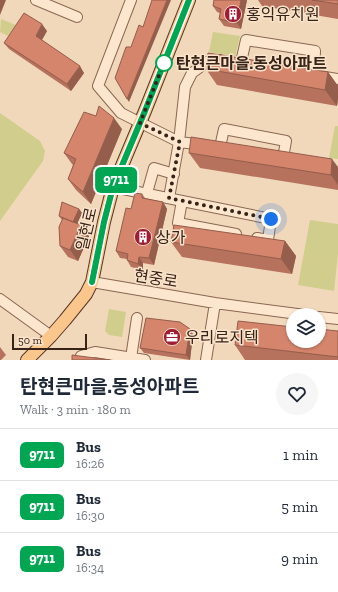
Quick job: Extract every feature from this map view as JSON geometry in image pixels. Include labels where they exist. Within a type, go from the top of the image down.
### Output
[{"type":"main road","name":"일현로","points":[[27,360],[51,336],[86,294],[92,282],[104,222],[113,187],[189,0]]},
{"type":"street","points":[[36,0],[77,17]]},
{"type":"street","points":[[131,0],[98,86],[121,113],[180,142],[224,148],[224,129],[286,141],[284,158]]},
{"type":"street","points":[[169,198],[180,142],[185,87],[192,73],[207,62],[220,60],[237,62],[246,40],[315,51],[310,74],[338,79]]},
{"type":"street","points":[[147,193],[154,168],[174,174]]},
{"type":"street","points":[[113,187],[271,219],[268,240],[178,223],[182,201]]},
{"type":"street","name":"현중로","points":[[92,282],[215,303],[286,312]]},
{"type":"street","points":[[0,299],[51,336]]},
{"type":"street","points":[[206,360],[215,303]]},
{"type":"street","points":[[131,358],[137,318]]},
{"type":"street","points":[[326,318],[338,319]]},
{"type":"street","points":[[79,360],[81,356],[95,352],[145,360]]},
{"type":"shaded area","points":[[1,19],[16,25],[8,36],[0,32]]},
{"type":"shaded area","points":[[213,32],[240,36],[235,57],[209,52]]},
{"type":"shaded area","points":[[0,113],[40,141],[45,151],[43,161],[0,221]]},
{"type":"shaded area","points":[[335,126],[338,126],[338,159],[329,158]]},
{"type":"shaded area","points":[[310,220],[338,224],[338,254],[334,291],[298,285]]},
{"type":"shaded area","points":[[109,309],[126,312],[122,337],[109,335],[105,331]]},
{"type":"building","points":[[152,0],[167,0],[127,99],[115,78],[126,47],[131,47],[139,25],[143,27]]},
{"type":"building","name":"홍익유치원","points":[[214,0],[241,0],[237,23],[219,19],[221,9],[213,6]]},
{"type":"building","points":[[312,0],[338,0],[338,4]]},
{"type":"building","points":[[24,13],[42,24],[36,36],[80,66],[67,84],[4,43]]},
{"type":"building","points":[[208,53],[328,72],[325,90],[206,69]]},
{"type":"building","points":[[99,106],[114,118],[83,192],[68,179],[76,159],[64,153],[84,112],[96,116]]},
{"type":"building","points":[[191,137],[332,159],[331,175],[189,153]]},
{"type":"building","name":"상가","points":[[135,193],[142,194],[142,198],[163,202],[149,258],[139,257],[138,264],[127,260],[128,254],[116,251],[126,208],[131,209]]},
{"type":"building","points":[[62,202],[79,209],[73,222],[59,216]]},
{"type":"building","points":[[63,218],[81,225],[70,250],[60,246],[59,227]]},
{"type":"building","points":[[174,225],[285,241],[281,259],[171,242]]},
{"type":"building","points":[[146,318],[180,322],[190,329],[186,355],[140,348]]},
{"type":"building","points":[[238,321],[286,326],[286,348],[326,348],[326,330],[338,331],[338,357],[235,345]]},
{"type":"building","points":[[72,355],[110,360],[72,360]]},
{"type":"bus line","name":"9711","points":[[92,282],[94,265],[113,187],[189,0]]},
{"type":"place","name":"홍익유치원","points":[[233,14]]},
{"type":"place","name":"탄현큰마을.동성아파트","points":[[164,63]]},
{"type":"place","name":"상가","points":[[143,237]]},
{"type":"place","name":"우리로지텍","points":[[172,337]]},
{"type":"route","points":[[164,63],[140,123],[180,142],[169,198],[271,219]]}]
